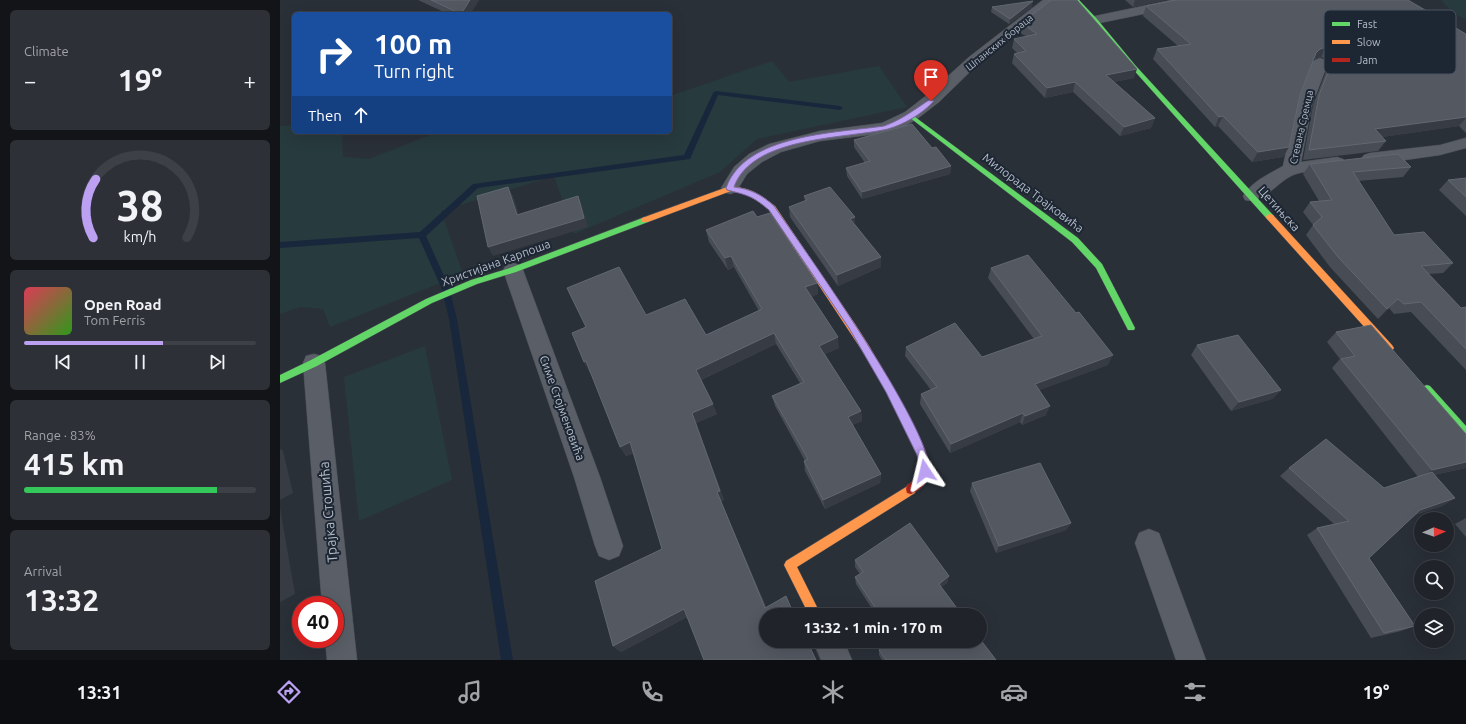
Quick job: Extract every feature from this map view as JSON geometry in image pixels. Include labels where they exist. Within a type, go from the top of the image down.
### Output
[{"type":"street","name":"Шпанских бораца","points":[[730,188],[739,171],[750,161],[779,146],[800,140],[885,128],[899,123],[911,116],[922,109],[973,61],[1051,0]]},
{"type":"street","name":"Цетињска","points":[[1076,0],[1095,20],[1133,66],[1396,356]]},
{"type":"street","points":[[1095,20],[1192,0]]},
{"type":"street","name":"Стевана Сремца","points":[[1291,169],[1304,105],[1320,63]]},
{"type":"street","name":"Милорада Трајковића","points":[[911,116],[1076,240],[1099,266],[1131,328]]},
{"type":"street","name":"Стевана Сремца","points":[[1252,196],[1264,186],[1291,169],[1440,150],[1466,143]]},
{"type":"street","points":[[730,188],[745,191],[760,198],[772,208],[852,326],[890,389],[922,454],[925,471],[919,484],[790,565],[812,608]]},
{"type":"street","name":"Христијана Карпоша","points":[[280,379],[314,364],[429,301],[474,282],[513,270],[730,188]]},
{"type":"street","name":"Симе Стојменовића","points":[[513,270],[587,477],[609,546]]},
{"type":"street","name":"Трајка Стошића","points":[[314,364],[342,660]]},
{"type":"street","points":[[1418,380],[1466,433]]},
{"type":"street","points":[[1149,543],[1192,660]]},
{"type":"street","points":[[832,648],[838,660]]},
{"type":"green space","points":[[1441,0],[1466,0],[1466,20],[1456,14],[1456,10],[1450,10]]},
{"type":"green space","points":[[772,61],[789,82],[879,66],[907,107],[757,139],[720,172],[574,234],[554,176],[441,211],[463,274],[330,327],[323,309],[300,307],[280,314],[280,126],[292,125],[292,134],[340,134],[342,135],[343,157],[369,159],[433,134],[672,134],[672,95]]},
{"type":"green space","points":[[425,346],[452,480],[359,521],[344,377]]},
{"type":"building","points":[[431,0],[470,0],[462,12],[457,12]]},
{"type":"building","points":[[1051,0],[1077,0],[1137,69],[1106,75],[1155,118],[1124,127],[1075,82],[1047,88],[1014,54],[1026,51],[1014,39],[1037,34],[1022,23]]},
{"type":"building","points":[[1176,0],[1408,0],[1425,10],[1324,10],[1324,48],[1316,53],[1300,95],[1289,147],[1258,152],[1223,116],[1219,117],[1157,49],[1191,44],[1146,6]]},
{"type":"building","points":[[1033,1],[1010,19],[992,7]]},
{"type":"building","points":[[1456,28],[1466,34],[1466,117],[1375,129],[1386,141],[1309,150],[1319,95],[1327,74],[1456,74]]},
{"type":"building","points":[[912,124],[932,148],[936,147],[951,166],[862,192],[846,168],[870,161],[854,140]]},
{"type":"building","points":[[1398,154],[1411,167],[1353,172],[1394,235],[1424,232],[1453,263],[1421,266],[1461,308],[1466,307],[1466,349],[1421,302],[1404,304],[1398,299],[1387,309],[1338,257],[1313,225],[1322,217],[1310,202],[1332,200],[1310,164]]},
{"type":"building","points":[[1466,178],[1466,197],[1448,180]]},
{"type":"building","points":[[508,187],[517,215],[578,196],[584,218],[488,247],[477,196]]},
{"type":"building","points":[[830,187],[855,217],[850,219],[881,257],[837,275],[789,207],[807,200],[804,196]]},
{"type":"building","points":[[753,211],[757,217],[770,213],[817,283],[805,287],[838,337],[819,346],[861,411],[848,417],[881,474],[823,500],[804,461],[808,459],[772,396],[804,382],[774,333],[696,370],[713,404],[692,413],[720,491],[717,492],[765,608],[759,608],[759,648],[810,648],[816,660],[704,660],[684,609],[613,646],[595,581],[662,549],[630,442],[620,447],[586,361],[584,362],[572,333],[586,327],[567,288],[619,267],[646,315],[685,299],[706,335],[762,309],[731,256],[725,258],[706,230]]},
{"type":"building","points":[[1028,255],[1076,313],[1079,312],[1113,355],[1035,384],[1050,406],[1025,416],[1023,413],[951,444],[921,394],[937,387],[906,347],[955,323],[982,357],[1042,336],[991,268]]},
{"type":"building","points":[[1371,325],[1466,434],[1466,462],[1432,470],[1341,359],[1355,356],[1336,332]]},
{"type":"building","points":[[1238,335],[1281,390],[1239,402],[1197,345]]},
{"type":"building","points":[[1326,439],[1384,488],[1432,472],[1455,498],[1418,512],[1414,512],[1414,516],[1369,558],[1414,626],[1384,633],[1317,528],[1349,521],[1289,468]]},
{"type":"building","points":[[1040,463],[1071,523],[999,546],[972,483]]},
{"type":"building","points":[[910,523],[949,576],[939,584],[957,608],[875,608],[855,577],[863,572],[855,560]]},
{"type":"building","points":[[786,596],[791,608],[765,608]]},
{"type":"building","points":[[882,648],[987,648],[996,660],[886,660],[879,650]]},
{"type":"waterway","points":[[422,235],[476,186],[687,157],[716,93],[840,108]]},
{"type":"waterway","points":[[280,245],[422,235]]},
{"type":"waterway","points":[[422,235],[445,287],[453,319],[507,660]]},
{"type":"traffic: fast","points":[[1076,0],[1095,20],[1133,66],[1270,217]]},
{"type":"traffic: fast","points":[[911,116],[1075,240],[1099,266],[1131,328]]},
{"type":"traffic: fast","points":[[280,379],[314,363],[429,301],[474,282],[513,270],[645,220]]},
{"type":"traffic: fast","points":[[1427,389],[1466,433]]},
{"type":"traffic: slow","points":[[645,220],[730,188],[747,191],[758,197],[772,208],[866,349]]},
{"type":"traffic: slow","points":[[1270,217],[1389,348]]},
{"type":"traffic: slow","points":[[812,608],[790,565],[911,489]]},
{"type":"traffic: jam","points":[[866,349],[890,389],[922,454],[925,471],[919,484],[911,489]]},
{"type":"route","points":[[925,471],[922,454],[890,389],[852,326],[772,208],[760,198],[745,191],[730,188],[739,171],[750,161],[779,146],[800,140],[885,128],[899,123],[911,116],[931,101]]}]
